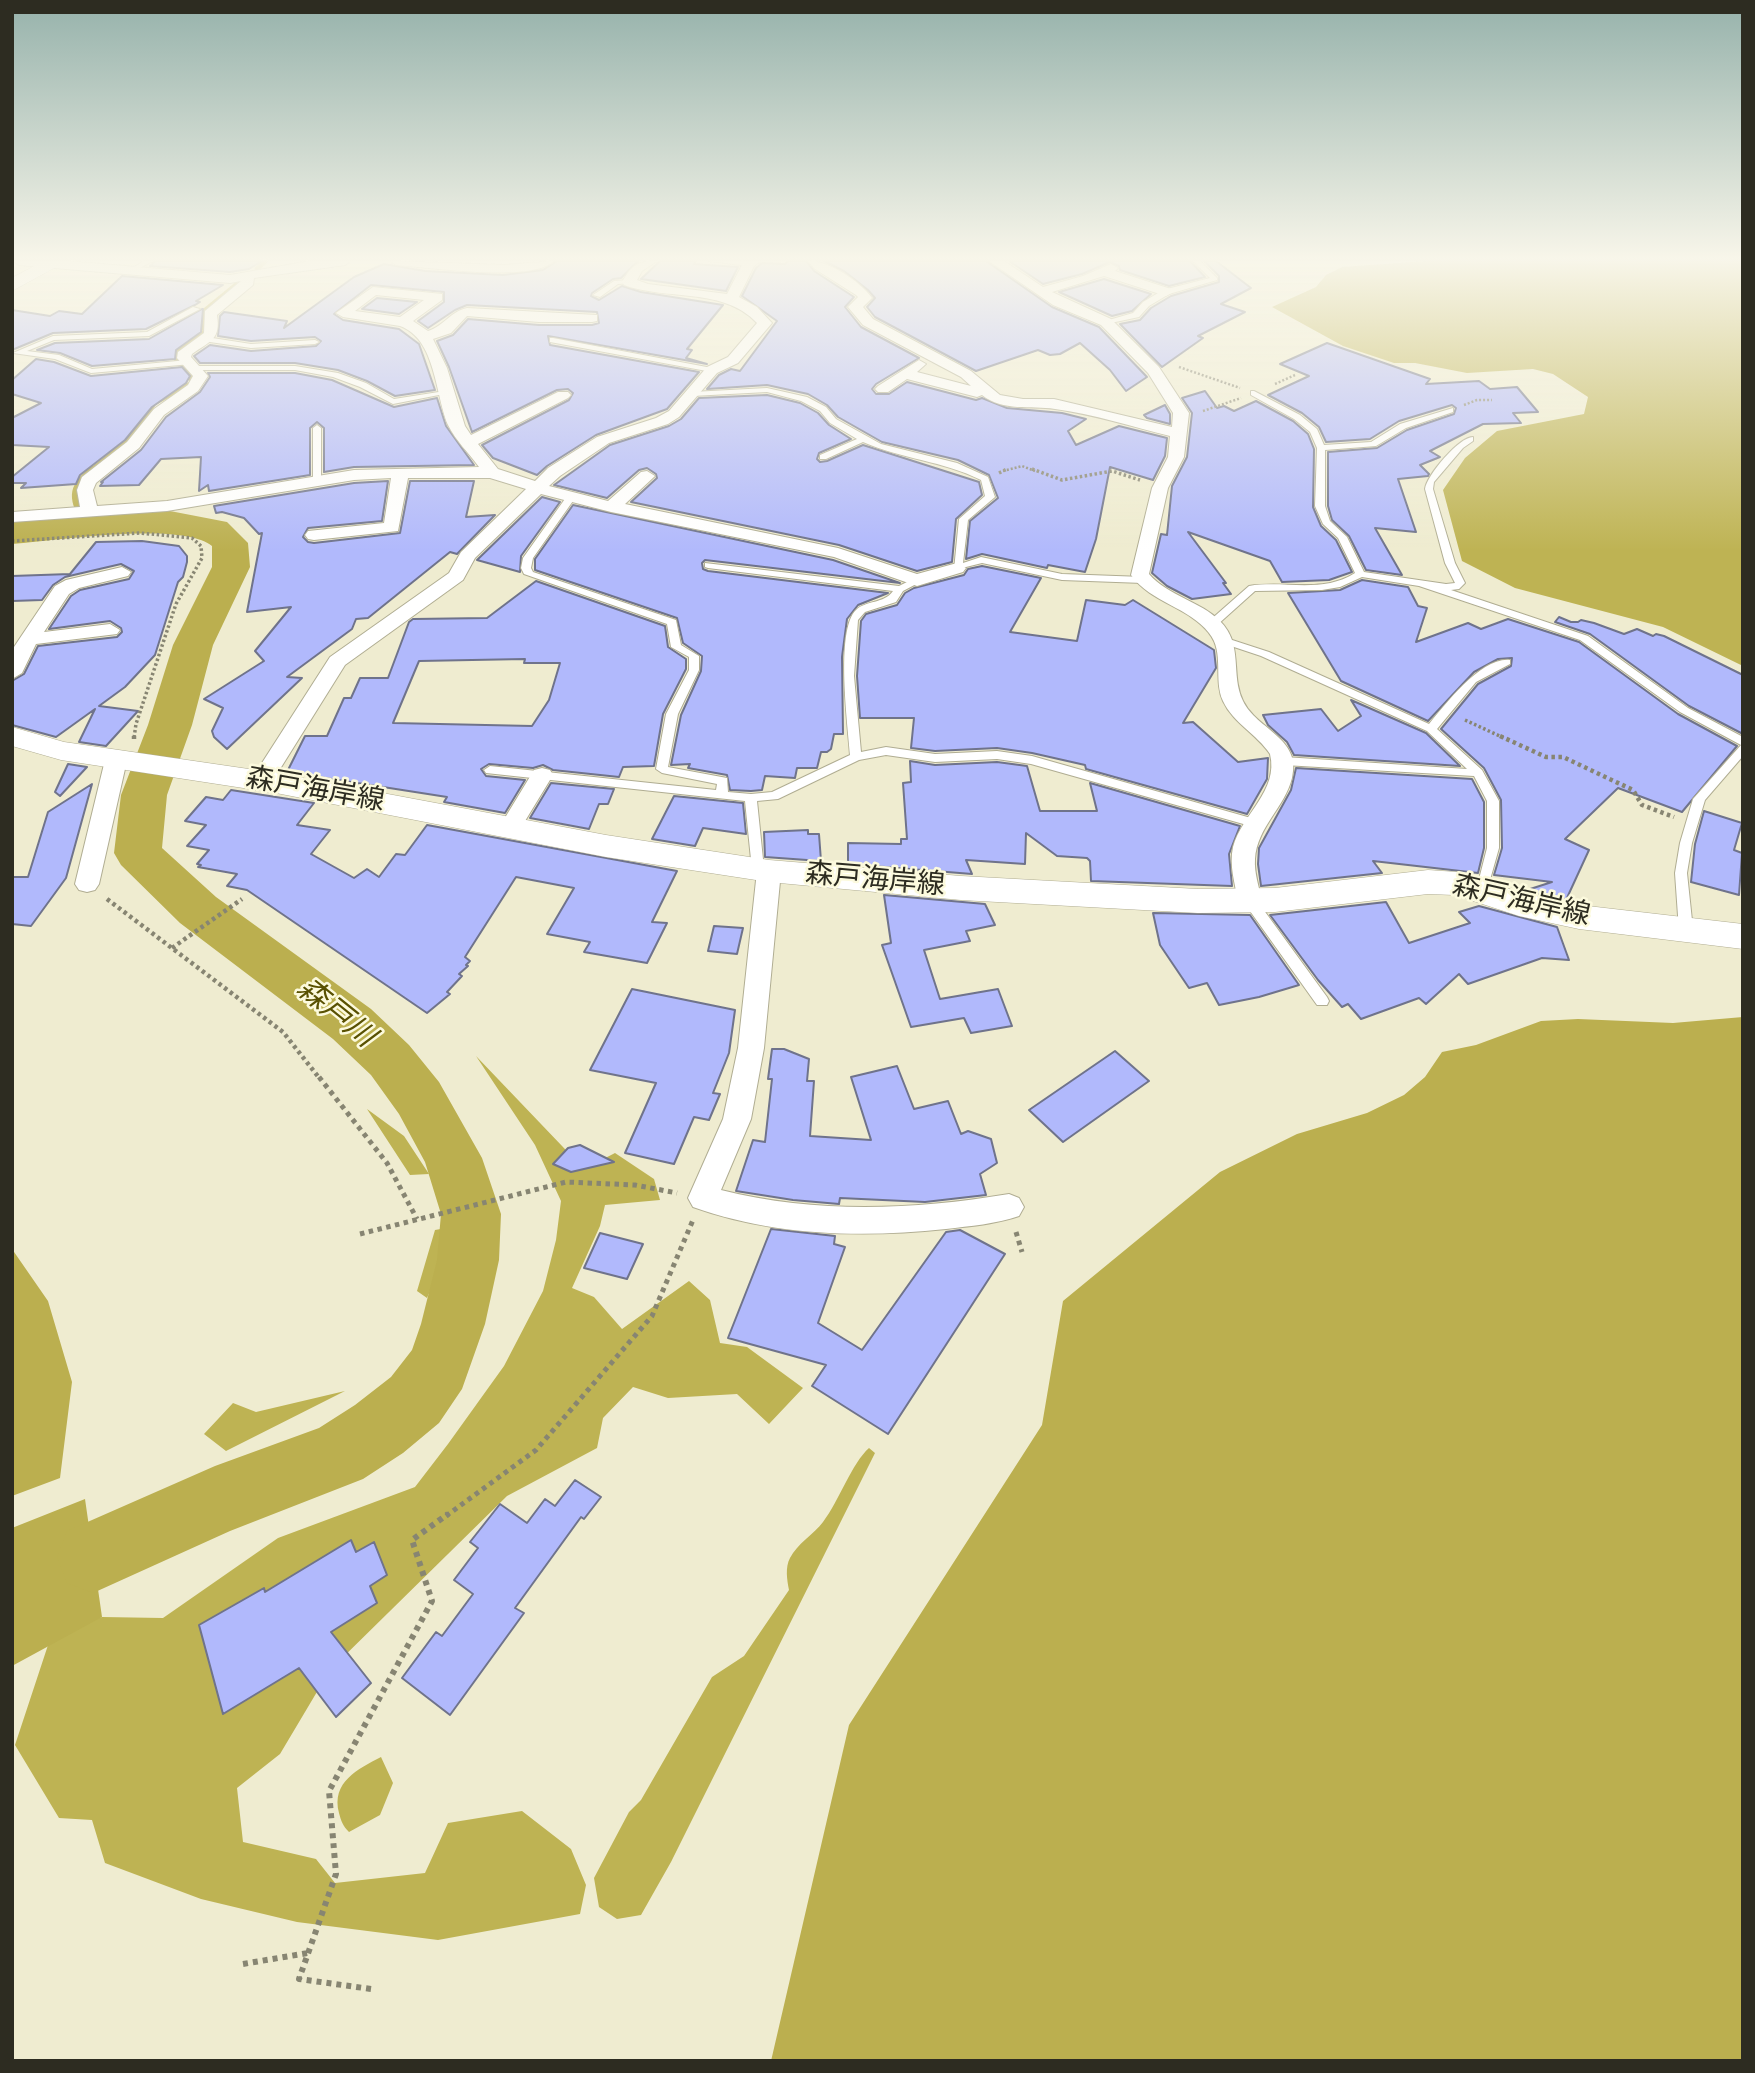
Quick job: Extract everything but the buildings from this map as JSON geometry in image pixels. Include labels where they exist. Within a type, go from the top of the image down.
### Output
[{"type":"main road","name":"森戸海岸線","points":[[12,736],[61,751],[243,778],[511,826],[606,846],[764,870],[961,888],[1250,901],[1428,882],[1457,884],[1518,904],[1578,917],[1743,937]]},
{"type":"street","points":[[87,511],[85,490],[88,481],[133,444],[168,404],[199,383],[201,376],[184,358]]},
{"type":"street","points":[[435,358],[457,427],[492,473]]},
{"type":"street","points":[[243,778],[282,750],[282,745],[337,661],[457,576],[467,556],[537,488],[584,450],[603,440],[668,418],[712,370],[735,358]]},
{"type":"street","points":[[883,389],[928,358]]},
{"type":"street","points":[[937,358],[966,374],[995,398]]},
{"type":"street","points":[[1142,358],[1154,370],[1181,413],[1176,457],[1161,486],[1140,575],[1143,580],[1213,624],[1226,641],[1234,704],[1279,750],[1283,761],[1279,785],[1254,824],[1242,858],[1250,901]]},
{"type":"street","points":[[906,374],[995,398],[1023,404],[1054,404],[1180,434]]},
{"type":"street","points":[[467,443],[563,395]]},
{"type":"street","points":[[12,517],[167,506],[317,480],[400,473],[492,473],[570,498],[807,546],[918,580],[957,568]]},
{"type":"street","points":[[314,535],[392,527],[400,473]]},
{"type":"street","points":[[611,507],[647,476]]},
{"type":"street","points":[[12,673],[29,639],[62,590],[73,584],[122,572]]},
{"type":"street","points":[[29,639],[110,630]]},
{"type":"street","points":[[87,884],[106,758]]},
{"type":"street","points":[[511,826],[542,775]]},
{"type":"street","points":[[764,870],[751,1048],[737,1119],[703,1198],[780,1216],[840,1221],[955,1216],[1009,1207]]},
{"type":"lane","points":[[54,358],[91,371],[190,364],[295,368],[335,375],[363,385],[393,401],[445,393]]},
{"type":"lane","points":[[647,358],[712,370]]},
{"type":"lane","points":[[692,394],[767,390],[804,399],[823,409],[833,421],[863,439],[892,450],[955,463],[986,481],[990,497],[964,519],[957,568],[981,560],[1062,577],[1143,580]]},
{"type":"lane","points":[[1254,393],[1297,417],[1314,431],[1321,448],[1320,506],[1326,522],[1342,537],[1360,574]]},
{"type":"lane","points":[[1321,448],[1373,444],[1403,426],[1450,410]]},
{"type":"lane","points":[[317,428],[317,480]]},
{"type":"lane","points":[[836,461],[819,457],[863,439]]},
{"type":"lane","points":[[1213,624],[1252,588],[1295,589],[1349,583],[1360,574],[1456,587],[1460,583],[1450,563],[1429,489],[1430,482],[1460,446],[1471,439]]},
{"type":"lane","points":[[570,498],[528,558],[526,568],[529,574],[671,622],[676,647],[694,656],[694,670],[672,714],[663,769],[723,781],[722,794]]},
{"type":"lane","points":[[708,565],[900,589]]},
{"type":"lane","points":[[856,757],[849,676],[853,620],[860,610],[892,600],[900,589],[918,580]]},
{"type":"lane","points":[[1423,584],[1584,638],[1684,710],[1743,742]]},
{"type":"lane","points":[[1226,641],[1265,654],[1431,729],[1457,751],[1478,773],[1493,801],[1493,848],[1482,891]]},
{"type":"lane","points":[[1431,729],[1472,680],[1506,662]]},
{"type":"lane","points":[[1686,930],[1681,873],[1699,799],[1743,748]]},
{"type":"lane","points":[[490,770],[751,798],[774,796],[856,757],[886,751],[935,758],[997,755],[1032,760],[1254,824]]},
{"type":"lane","points":[[1283,761],[1478,773]]},
{"type":"lane","points":[[751,798],[764,870]]},
{"type":"lane","points":[[1250,901],[1322,1001]]},
{"type":"path","points":[[1155,358],[1254,393]]},
{"type":"path","points":[[1181,413],[1209,410],[1254,393]]},
{"type":"path","points":[[1450,410],[1477,400],[1492,400]]},
{"type":"path","points":[[986,481],[1014,464],[1035,468],[1055,480],[1077,480],[1110,470],[1161,486]]},
{"type":"path","points":[[12,541],[140,533],[192,538],[201,546],[202,558],[176,604],[136,724],[134,744],[107,742],[106,758]]},
{"type":"path","points":[[1446,711],[1546,757],[1563,757],[1633,790],[1642,805],[1692,824]]},
{"type":"path","points":[[87,884],[283,1032],[387,1163],[417,1219]]},
{"type":"path","points":[[173,947],[242,899]]},
{"type":"path","points":[[360,1234],[566,1182],[635,1185],[703,1198],[652,1316],[536,1450],[412,1540],[432,1601],[330,1791],[336,1874],[299,1979],[371,1989]]},
{"type":"path","points":[[243,1964],[308,1954]]},
{"type":"shaded area","points":[[1378,358],[1743,358],[1743,666],[1663,627],[1515,588],[1462,561],[1443,490],[1465,458],[1497,431],[1584,414],[1588,397],[1553,374],[1533,369],[1467,373],[1415,363],[1394,363]]},
{"type":"shaded area","points":[[1743,1017],[1743,2061],[771,2061],[849,1725],[1042,1425],[1063,1301],[1220,1172],[1297,1134],[1367,1113],[1404,1095],[1425,1077],[1442,1052],[1476,1045],[1541,1021],[1578,1019],[1673,1023]]},
{"type":"shaded area","points":[[476,1056],[584,1169],[615,1153],[654,1179],[660,1200],[605,1205],[600,1226],[572,1288],[594,1297],[622,1329],[689,1281],[710,1300],[720,1343],[747,1347],[803,1388],[769,1424],[737,1394],[668,1398],[633,1387],[603,1418],[597,1448],[507,1496],[330,1670],[280,1754],[237,1788],[243,1842],[316,1859],[335,1883],[425,1873],[448,1823],[522,1811],[571,1849],[586,1885],[580,1914],[438,1940],[297,1922],[201,1899],[105,1863],[92,1820],[59,1818],[15,1745],[52,1633],[102,1617],[163,1618],[278,1538],[415,1487],[504,1366],[543,1291],[556,1240],[561,1201],[535,1145]]},
{"type":"shaded area","points":[[367,1109],[404,1136],[429,1174],[410,1175]]},
{"type":"shaded area","points":[[458,1226],[427,1298],[417,1291],[435,1230]]},
{"type":"shaded area","points":[[12,1249],[48,1301],[72,1382],[60,1478],[12,1496]]},
{"type":"shaded area","points":[[345,1391],[226,1451],[204,1434],[233,1403],[256,1412]]},
{"type":"shaded area","points":[[869,1448],[875,1453],[671,1862],[641,1915],[617,1919],[599,1907],[594,1878],[629,1812],[641,1800],[712,1677],[744,1656],[789,1590],[787,1569],[790,1558],[823,1522],[857,1463]]},
{"type":"shaded area","points":[[85,1499],[102,1617],[12,1666],[12,1528]]},
{"type":"shaded area","points":[[381,1757],[393,1783],[380,1815],[349,1832],[339,1813],[339,1793],[355,1772]]},
{"type":"waterway","points":[[91,471],[140,426],[154,403],[192,383],[190,371],[175,358]]},
{"type":"waterway","points":[[86,527],[75,495],[79,483],[93,469]]},
{"type":"waterway","name":"森戸川","points":[[12,533],[170,522],[214,530],[230,543],[231,567],[193,645],[170,725],[144,795],[138,853],[198,910],[352,1024],[390,1060],[419,1098],[453,1158],[471,1214],[468,1260],[453,1324],[439,1367],[415,1400],[379,1429],[339,1455],[215,1501],[93,1557]]}]
